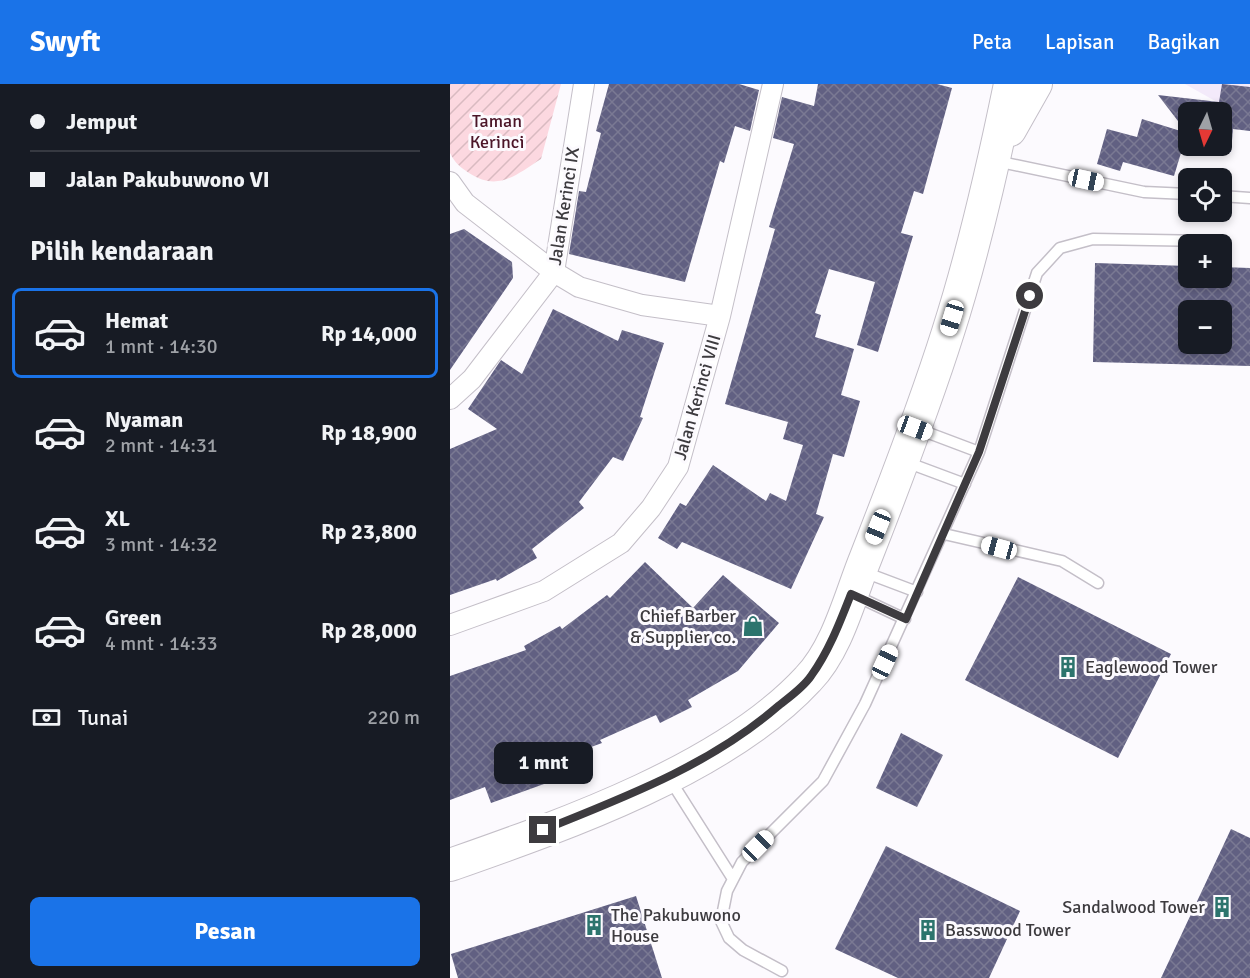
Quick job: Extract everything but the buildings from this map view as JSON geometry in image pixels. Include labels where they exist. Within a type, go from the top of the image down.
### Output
[{"type":"main road","points":[[450,865],[514,842],[668,776],[726,746],[761,721],[810,678],[830,645],[904,461],[962,286],[994,161],[1010,84]]},
{"type":"main road","points":[[994,161],[1036,84]]},
{"type":"street","name":"Jalan Kerinci IX","points":[[450,399],[472,379],[554,272],[584,84]]},
{"type":"street","name":"Jalan Kerinci VIII","points":[[450,625],[544,591],[621,543],[651,508],[678,467],[720,316],[773,84]]},
{"type":"street","points":[[450,182],[458,206],[579,287],[642,305],[720,316]]},
{"type":"lane","points":[[994,161],[1144,192],[1178,194]]},
{"type":"lane","points":[[1232,197],[1250,198]]},
{"type":"lane","points":[[782,971],[743,950],[729,938],[722,921],[727,891],[742,862],[823,781],[865,704],[906,619],[979,452],[1037,273],[1060,248],[1093,239],[1178,240]]},
{"type":"lane","points":[[915,428],[979,452]]},
{"type":"lane","points":[[904,461],[965,484]]},
{"type":"lane","points":[[944,534],[1062,561],[1098,583]]},
{"type":"lane","points":[[856,582],[916,592]]},
{"type":"lane","points":[[856,582],[906,619]]},
{"type":"lane","points":[[668,776],[733,879]]},
{"type":"shaded area","points":[[1185,84],[1250,84],[1250,106],[1232,102],[1217,102]]},
{"type":"green space","name":"Taman Kerinci","points":[[450,84],[561,84],[541,159],[515,175],[498,181],[479,179],[460,167],[450,153]]},
{"type":"place","name":"Chief Barber & Supplier co.","points":[[753,626]]},
{"type":"place","name":"Eaglewood Tower","points":[[1068,667]]},
{"type":"place","name":"Sandalwood Tower","points":[[1222,907]]},
{"type":"place","name":"The Pakubuwono House","points":[[594,925]]},
{"type":"place","name":"Basswood Tower","points":[[928,930]]},
{"type":"route","points":[[543,830],[643,789],[726,746],[761,721],[810,678],[830,645],[851,594],[906,619],[979,452],[1030,296]]}]
